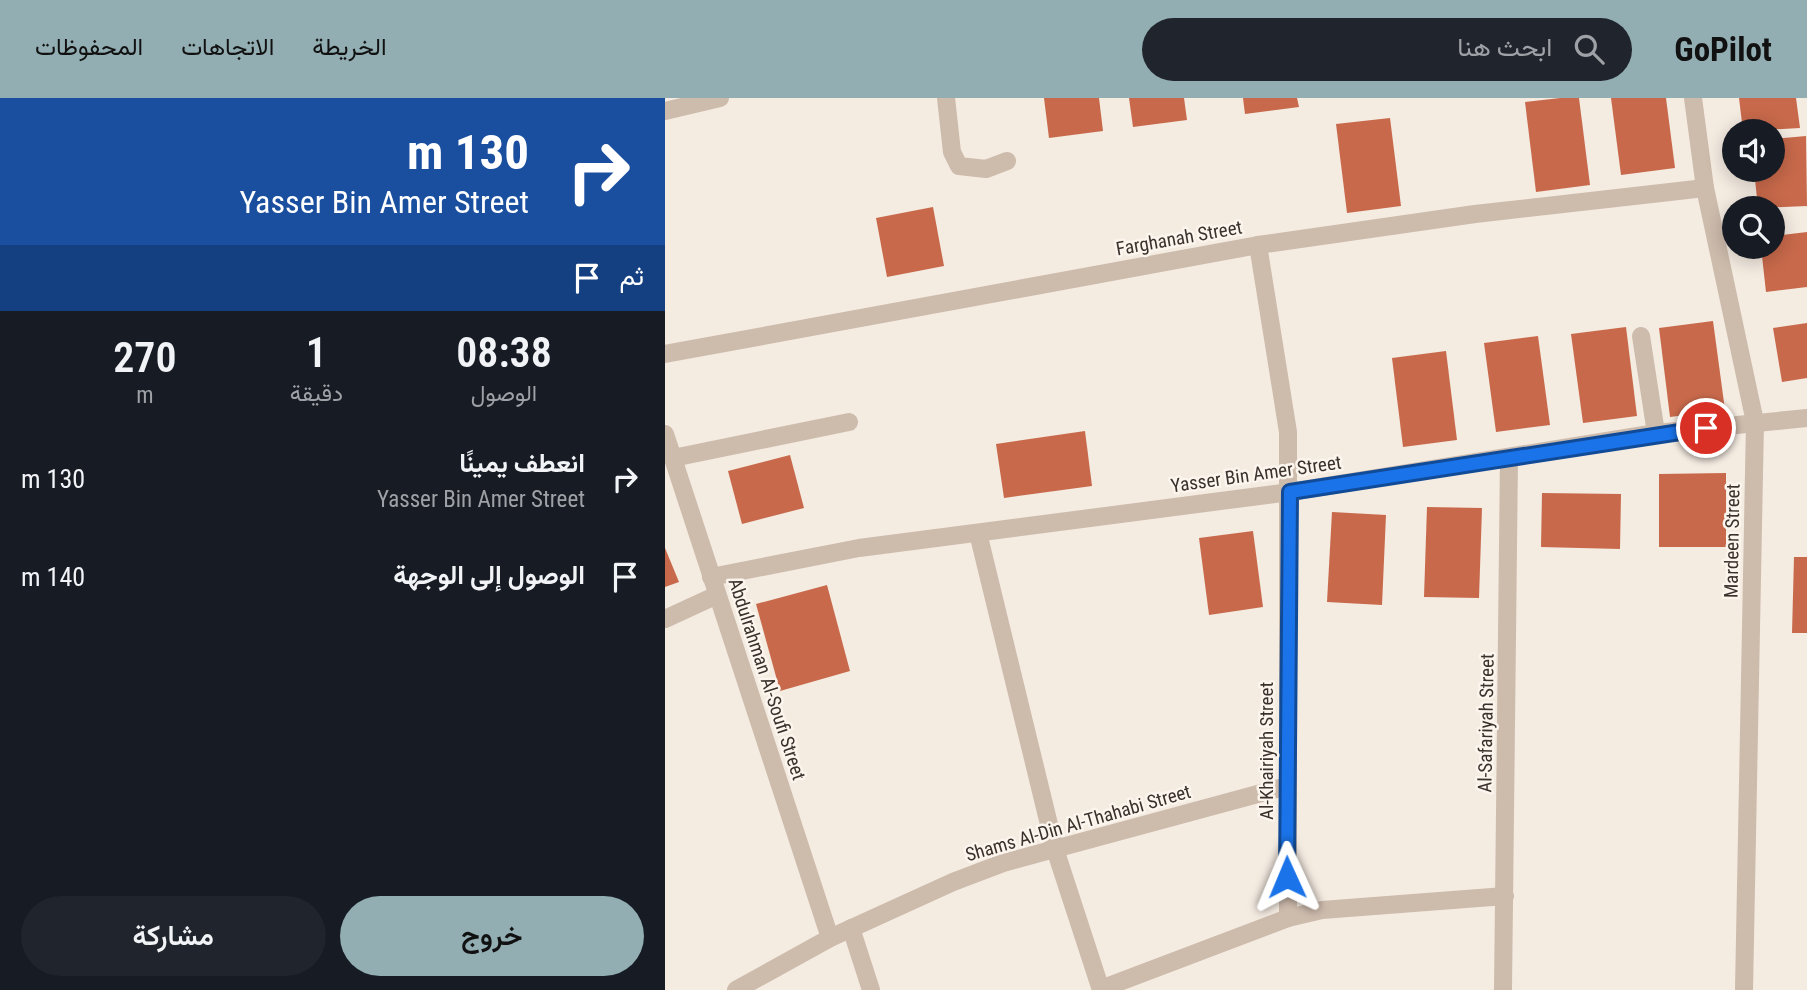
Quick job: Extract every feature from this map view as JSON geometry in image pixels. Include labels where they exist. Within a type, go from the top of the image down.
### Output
[{"type":"street","points":[[665,111],[719,98]]},
{"type":"street","points":[[947,98],[952,152],[959,166],[986,169],[1007,161]]},
{"type":"street","name":"Mardeen Street","points":[[1693,98],[1705,188],[1755,422],[1744,990]]},
{"type":"street","name":"Farghanah Street","points":[[665,354],[1258,245],[1475,214],[1705,188]]},
{"type":"street","name":"Al-Khairiyah Street","points":[[1258,245],[1283,395],[1290,492],[1288,918]]},
{"type":"street","points":[[1641,336],[1656,433]]},
{"type":"street","name":"Yasser Bin Amer Street","points":[[711,577],[859,548],[1290,492],[1656,433],[1807,418]]},
{"type":"street","points":[[673,458],[849,422]]},
{"type":"street","name":"Abdulrahman Al-Soufi Street","points":[[665,434],[829,938]]},
{"type":"street","name":"Al-Safariyah Street","points":[[1503,990],[1509,457]]},
{"type":"street","points":[[978,533],[1055,849],[1101,990],[1288,918],[1322,910],[1397,902],[1505,896]]},
{"type":"street","points":[[665,619],[717,595]]},
{"type":"street","name":"Shams Al-Din Al-Thahabi Street","points":[[736,990],[829,938],[953,882],[1055,849],[1287,786]]},
{"type":"street","points":[[851,928],[871,990]]},
{"type":"building","points":[[1044,98],[1099,98],[1103,131],[1049,138]]},
{"type":"building","points":[[1129,98],[1184,98],[1187,120],[1133,127]]},
{"type":"building","points":[[1243,98],[1297,98],[1299,107],[1245,114]]},
{"type":"building","points":[[1579,98],[1590,185],[1536,192],[1525,102]]},
{"type":"building","points":[[1611,98],[1666,98],[1675,168],[1621,175]]},
{"type":"building","points":[[1739,98],[1796,98],[1800,128],[1785,129],[1785,119],[1742,119]]},
{"type":"building","points":[[1390,118],[1401,206],[1347,213],[1336,124]]},
{"type":"building","points":[[1806,136],[1807,206],[1785,207],[1785,196],[1757,196],[1755,182],[1785,182],[1785,138]]},
{"type":"building","points":[[933,207],[944,266],[887,277],[876,218]]},
{"type":"building","points":[[1807,232],[1807,287],[1766,292],[1762,259],[1785,259],[1785,235]]},
{"type":"building","points":[[1713,321],[1725,410],[1670,417],[1659,328]]},
{"type":"building","points":[[1807,323],[1807,378],[1782,382],[1773,328]]},
{"type":"building","points":[[1626,327],[1637,416],[1583,423],[1571,334]]},
{"type":"building","points":[[1538,336],[1550,425],[1496,432],[1484,343]]},
{"type":"building","points":[[1446,351],[1457,440],[1403,447],[1392,358]]},
{"type":"building","points":[[1085,431],[1092,486],[1004,498],[996,444]]},
{"type":"building","points":[[790,455],[804,508],[742,524],[728,471]]},
{"type":"building","points":[[1726,473],[1726,547],[1659,547],[1659,474]]},
{"type":"building","points":[[1542,493],[1621,494],[1620,549],[1541,547]]},
{"type":"building","points":[[1427,507],[1482,508],[1479,598],[1424,597]]},
{"type":"building","points":[[1332,512],[1386,515],[1382,605],[1327,602]]},
{"type":"building","points":[[1253,531],[1263,607],[1209,615],[1199,538]]},
{"type":"building","points":[[665,548],[679,582],[665,587]]},
{"type":"building","points":[[1794,557],[1807,557],[1807,633],[1792,633]]},
{"type":"building","points":[[827,585],[850,671],[780,691],[756,604]]},
{"type":"route","points":[[1287,877],[1290,492],[1656,433],[1706,428]]}]
